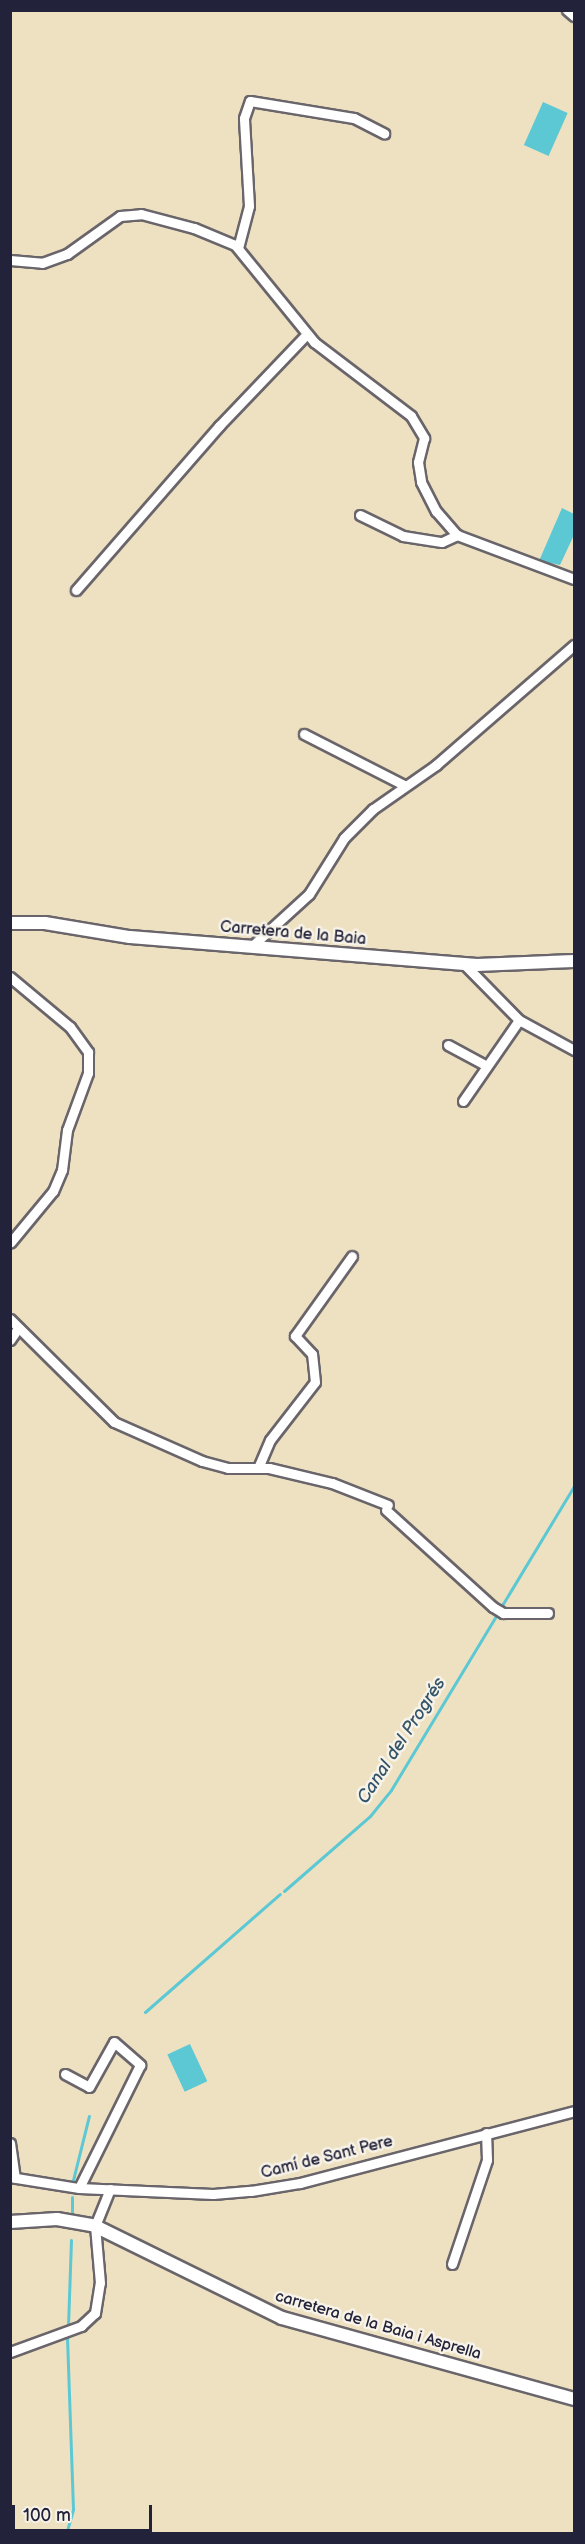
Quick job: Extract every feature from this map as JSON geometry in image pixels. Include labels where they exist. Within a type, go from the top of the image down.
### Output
[{"type":"main road","name":"Carretera de la Baia","points":[[10,923],[45,923],[130,937],[464,964],[574,961]]},
{"type":"main road","name":"carretera de la Baia i Asprella","points":[[10,2222],[57,2219],[95,2226],[282,2318],[574,2399]]},
{"type":"street","points":[[567,10],[574,16]]},
{"type":"street","points":[[238,248],[249,206],[244,118],[250,101],[354,118],[384,133]]},
{"type":"street","points":[[10,260],[42,263],[67,254],[120,216],[141,214],[194,228],[238,248],[307,334],[411,416],[424,438],[418,462],[421,482],[436,511],[457,535],[574,579]]},
{"type":"street","points":[[76,590],[219,426],[307,334]]},
{"type":"street","points":[[360,515],[403,536],[442,542],[457,535]]},
{"type":"street","points":[[252,946],[309,894],[344,838],[404,785],[436,765],[574,645]]},
{"type":"street","points":[[304,734],[404,785]]},
{"type":"street","points":[[464,964],[519,1020],[574,1050]]},
{"type":"street","points":[[10,978],[70,1027],[88,1052],[88,1073],[67,1130],[57,1181],[10,1243]]},
{"type":"street","points":[[463,1101],[519,1020]]},
{"type":"street","points":[[448,1045],[487,1066]]},
{"type":"street","points":[[258,1468],[270,1440],[315,1382],[312,1354],[295,1336],[352,1256]]},
{"type":"street","points":[[10,1319],[114,1422],[202,1461],[228,1468],[258,1468],[332,1483],[387,1508],[493,1607],[503,1613],[548,1613]]},
{"type":"street","points":[[10,1341],[18,1328]]},
{"type":"street","points":[[65,2074],[89,2087],[114,2042],[141,2065],[79,2188]]},
{"type":"street","name":"Camí de Sant Pere","points":[[13,2177],[79,2188],[213,2194],[251,2191],[300,2183],[574,2111]]},
{"type":"street","points":[[452,2264],[488,2160],[486,2133]]},
{"type":"street","points":[[10,2143],[13,2177]]},
{"type":"street","points":[[10,2352],[81,2326],[95,2313],[100,2283],[95,2226],[110,2188]]},
{"type":"water","points":[[543,102],[568,113],[549,156],[524,145]]},
{"type":"water","points":[[562,508],[574,514],[574,535],[560,565],[539,561]]},
{"type":"water","points":[[190,2044],[207,2081],[185,2092],[167,2055]]},
{"type":"waterway","name":"Canal del Progrés","points":[[501,1607],[574,1486]]},
{"type":"waterway","name":"Canal del Progrés","points":[[284,1891],[370,1816],[391,1790],[497,1614]]},
{"type":"waterway","name":"Canal del Progrés","points":[[145,2012],[280,1894]]},
{"type":"waterway","name":"Canal del Progrés","points":[[73,2180],[89,2116]]},
{"type":"waterway","name":"Canal del Progrés","points":[[72,2197],[72,2217]]},
{"type":"waterway","name":"Canal del Progrés","points":[[68,2326],[71,2240]]},
{"type":"waterway","name":"Canal del Progrés","points":[[66,2534],[73,2509],[67,2338]]}]
